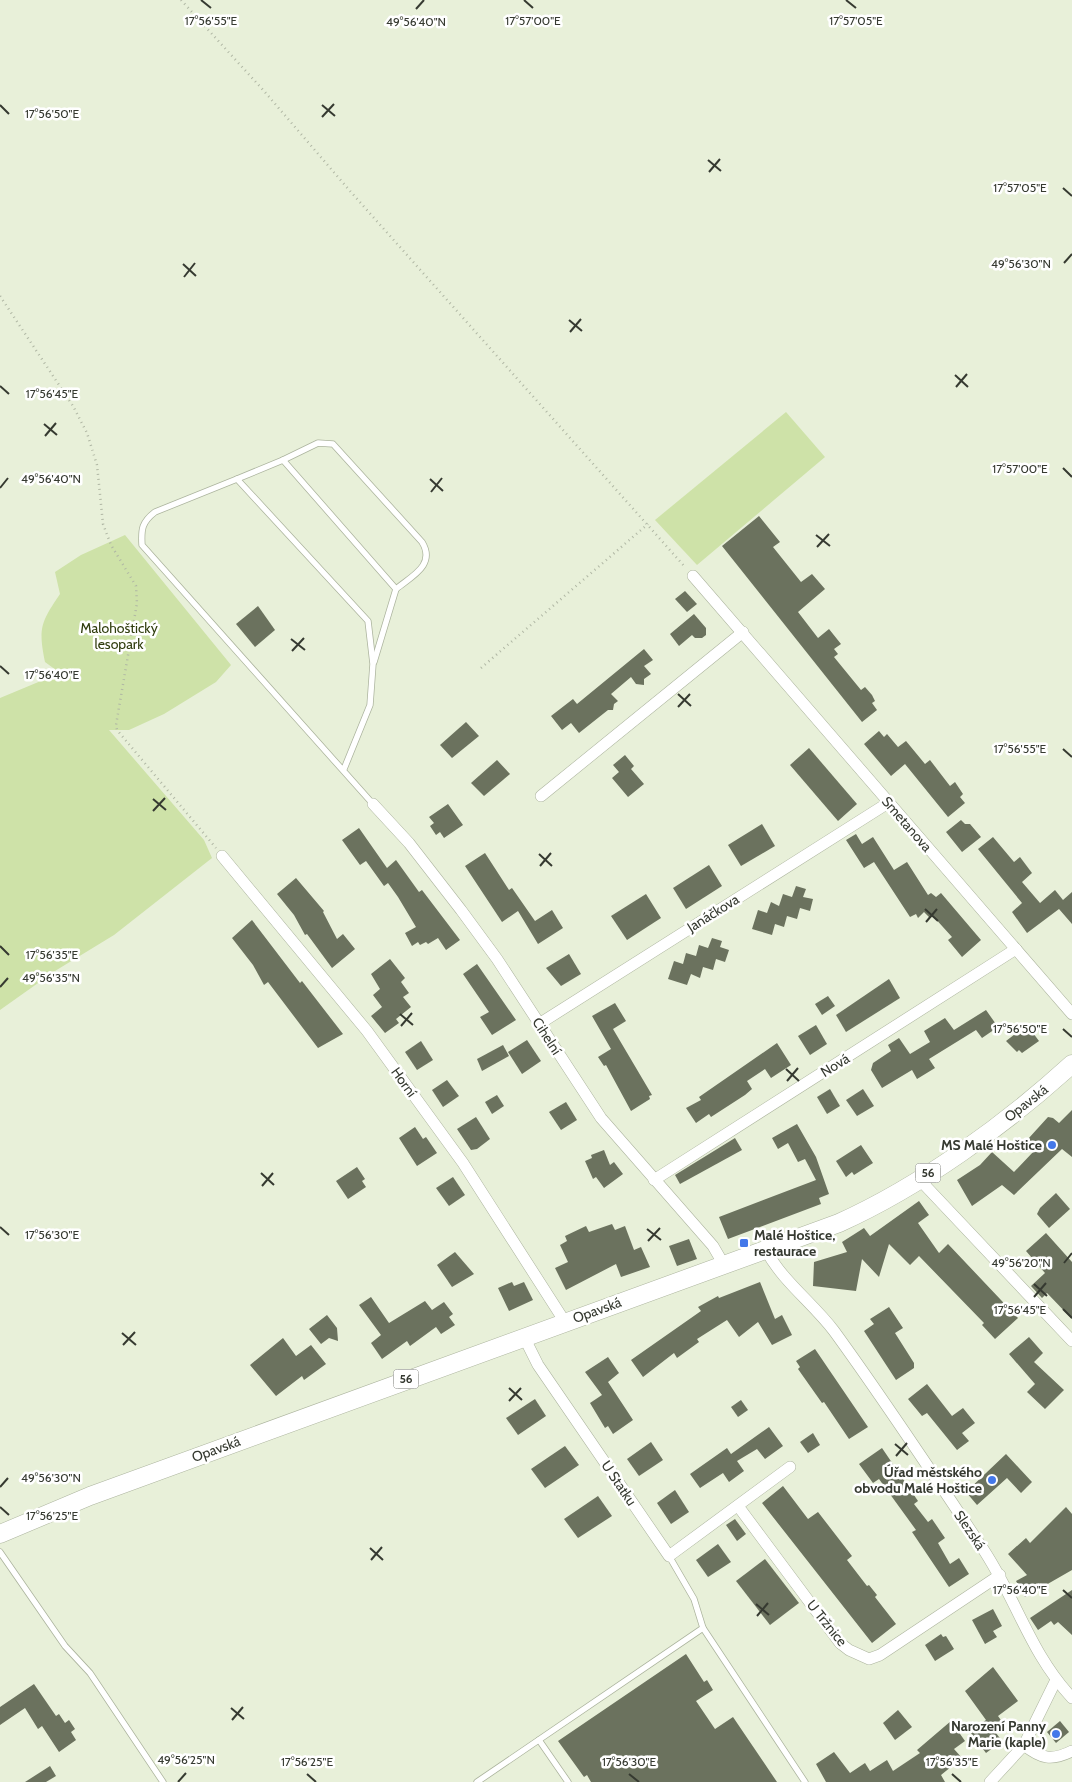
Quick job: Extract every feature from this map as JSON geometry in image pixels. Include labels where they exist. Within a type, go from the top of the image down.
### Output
[{"type":"main road","name":"Opavská","points":[[0,1534],[90,1496],[766,1250],[857,1215],[919,1179],[986,1134],[1040,1092],[1072,1064]]},
{"type":"street","name":"Smetanova","points":[[693,576],[1072,1014]]},
{"type":"street","points":[[541,796],[743,632]]},
{"type":"street","name":"Janáčkova","points":[[539,1024],[888,803]]},
{"type":"street","name":"Cihelní","points":[[374,804],[409,843],[444,887],[497,959],[601,1118],[713,1246],[724,1265]]},
{"type":"street","name":"Horní","points":[[222,856],[367,1031],[463,1163],[565,1322]]},
{"type":"street","name":"Nová","points":[[654,1180],[1016,949]]},
{"type":"street","points":[[919,1179],[1072,1341]]},
{"type":"street","name":"Slezská","points":[[766,1250],[780,1272],[819,1312],[835,1333],[1000,1575],[1038,1654],[1056,1680],[1072,1698]]},
{"type":"street","name":"U Statku","points":[[524,1337],[538,1365],[669,1556]]},
{"type":"street","points":[[669,1556],[790,1467]]},
{"type":"street","name":"U Tržnice","points":[[738,1506],[840,1643],[849,1650],[869,1659],[880,1655],[1000,1575]]},
{"type":"street","points":[[994,1780],[1024,1745],[1056,1680]]},
{"type":"street","points":[[1024,1745],[1046,1758],[1052,1759],[1072,1751]]},
{"type":"lane","points":[[373,664],[396,589],[423,566],[428,558],[427,550],[422,542],[333,444],[318,443],[283,460],[155,512],[146,519],[141,530],[142,545],[374,804]]},
{"type":"lane","points":[[283,460],[396,589]]},
{"type":"lane","points":[[236,479],[368,621],[373,664],[370,705],[344,769]]},
{"type":"lane","points":[[0,1552],[65,1646],[90,1673],[163,1782]]},
{"type":"lane","points":[[669,1556],[694,1599],[703,1628],[805,1782]]},
{"type":"lane","points":[[477,1782],[703,1628]]},
{"type":"lane","points":[[539,1740],[568,1782]]},
{"type":"path","points":[[181,0],[264,90],[350,191],[693,576]]},
{"type":"path","points":[[0,296],[73,406],[87,433],[97,466],[103,524],[111,545],[136,586],[136,609],[116,725],[117,730],[207,837]]},
{"type":"path","points":[[481,668],[648,524]]},
{"type":"green space","points":[[786,412],[825,457],[697,565],[655,520]]},
{"type":"green space","name":"Malohoštický lesopark","points":[[125,535],[231,665],[216,682],[164,714],[129,730],[109,730],[204,840],[212,858],[114,935],[55,971],[0,1010],[0,698],[60,673],[45,662],[42,641],[45,619],[60,594],[55,572],[81,555]]},
{"type":"building","points":[[759,516],[780,542],[773,547],[801,582],[812,574],[825,589],[798,612],[818,638],[829,629],[841,644],[834,649],[838,654],[834,657],[861,690],[865,687],[872,695],[875,701],[872,703],[877,710],[862,722],[722,546]]},
{"type":"building","points":[[685,591],[697,604],[687,612],[675,599]]},
{"type":"building","points":[[258,606],[275,630],[255,647],[236,624]]},
{"type":"building","points":[[694,614],[706,628],[706,635],[702,638],[695,638],[692,635],[679,646],[670,634]]},
{"type":"building","points":[[644,649],[653,660],[644,666],[651,674],[644,679],[644,685],[636,684],[631,677],[611,694],[618,701],[614,704],[613,710],[608,710],[579,733],[571,723],[562,730],[551,716],[573,699],[577,704]]},
{"type":"building","points":[[466,722],[479,736],[452,758],[440,745]]},
{"type":"building","points":[[879,731],[884,737],[887,734],[898,747],[906,741],[925,764],[930,760],[950,786],[955,782],[963,794],[960,797],[965,803],[948,817],[905,764],[891,776],[864,744]]},
{"type":"building","points":[[809,748],[857,804],[838,821],[790,765]]},
{"type":"building","points":[[625,755],[634,766],[631,769],[644,784],[628,797],[612,778],[619,772],[613,765]]},
{"type":"building","points":[[497,760],[510,774],[484,796],[471,783]]},
{"type":"building","points":[[448,804],[463,825],[444,838],[440,832],[436,835],[430,826],[434,823],[429,817]]},
{"type":"building","points":[[961,820],[965,824],[970,824],[981,837],[962,852],[946,832]]},
{"type":"building","points":[[762,824],[775,846],[741,866],[728,845]]},
{"type":"building","points":[[359,828],[387,868],[396,860],[419,892],[422,890],[460,940],[446,950],[438,938],[428,944],[426,942],[420,945],[418,942],[412,946],[405,933],[416,927],[398,897],[388,883],[384,886],[366,861],[360,865],[342,840]]},
{"type":"building","points":[[856,834],[862,844],[873,837],[894,870],[907,862],[928,895],[931,893],[936,897],[941,893],[981,940],[962,957],[948,940],[952,937],[933,916],[930,918],[924,912],[918,918],[916,914],[910,917],[874,862],[864,868],[846,840]]},
{"type":"building","points":[[993,837],[1014,862],[1020,857],[1032,873],[1022,882],[1040,903],[1055,890],[1063,900],[1072,892],[1072,924],[1059,909],[1027,933],[1012,912],[1022,903],[978,849]]},
{"type":"building","points":[[485,853],[509,890],[512,888],[535,921],[552,910],[563,928],[538,944],[518,911],[502,922],[465,866]]},
{"type":"building","points":[[709,865],[722,886],[686,909],[673,888]]},
{"type":"building","points":[[296,878],[324,911],[337,939],[343,934],[355,949],[332,968],[307,934],[305,935],[294,915],[277,894]]},
{"type":"building","points":[[796,886],[806,889],[803,897],[813,899],[810,911],[800,908],[797,919],[787,916],[784,927],[775,924],[772,935],[752,929],[758,910],[767,913],[771,902],[779,906],[783,894],[792,897]]},
{"type":"building","points":[[646,894],[661,918],[627,940],[611,916]]},
{"type":"building","points":[[252,920],[300,983],[302,981],[343,1034],[318,1048],[268,982],[264,985],[253,965],[232,938]]},
{"type":"building","points":[[712,938],[722,941],[720,947],[729,950],[725,962],[716,959],[713,970],[703,967],[700,978],[691,974],[687,985],[668,979],[674,961],[683,964],[686,953],[696,956],[699,945],[708,948]]},
{"type":"building","points":[[569,954],[581,974],[561,986],[546,968]]},
{"type":"building","points":[[390,959],[405,978],[401,982],[409,993],[403,997],[411,1007],[396,1019],[399,1023],[385,1033],[371,1016],[382,1007],[373,995],[380,989],[371,974]]},
{"type":"building","points":[[477,964],[516,1020],[492,1035],[480,1017],[489,1012],[463,974]]},
{"type":"building","points":[[889,979],[900,998],[846,1032],[836,1015]]},
{"type":"building","points":[[828,996],[835,1006],[822,1015],[815,1004]]},
{"type":"building","points":[[615,1003],[626,1021],[613,1029],[652,1095],[649,1096],[650,1099],[631,1111],[606,1065],[604,1066],[598,1057],[611,1049],[592,1016]]},
{"type":"building","points":[[986,1010],[998,1027],[982,1038],[976,1030],[929,1059],[935,1068],[917,1079],[912,1070],[882,1088],[871,1070],[873,1063],[891,1051],[888,1045],[899,1038],[910,1054],[930,1042],[924,1031],[945,1018],[954,1030]]},
{"type":"building","points":[[816,1025],[827,1044],[810,1055],[798,1036]]},
{"type":"building","points":[[1027,1025],[1039,1041],[1022,1053],[1019,1050],[1017,1052],[1006,1041]]},
{"type":"building","points":[[527,1040],[541,1061],[522,1074],[508,1052]]},
{"type":"building","points":[[421,1041],[433,1060],[417,1070],[405,1052]]},
{"type":"building","points":[[777,1043],[791,1065],[771,1078],[765,1069],[747,1081],[752,1089],[745,1095],[711,1117],[709,1114],[696,1123],[686,1108],[701,1100],[699,1097]]},
{"type":"building","points":[[503,1045],[509,1056],[482,1071],[477,1059]]},
{"type":"building","points":[[447,1080],[459,1096],[443,1107],[432,1090]]},
{"type":"building","points":[[830,1089],[840,1106],[827,1114],[817,1097]]},
{"type":"building","points":[[863,1089],[874,1106],[857,1116],[846,1100]]},
{"type":"building","points":[[497,1095],[504,1106],[492,1114],[485,1102]]},
{"type":"building","points":[[566,1102],[577,1120],[561,1130],[549,1112]]},
{"type":"building","points":[[1072,1110],[1072,1157],[1062,1149],[1014,1195],[1002,1185],[972,1206],[957,1180],[980,1165],[992,1152],[1014,1172],[1034,1151],[1029,1147],[1033,1143],[1028,1139],[1048,1117],[1053,1118],[1059,1123]]},
{"type":"building","points":[[476,1117],[490,1139],[477,1149],[471,1150],[457,1129]]},
{"type":"building","points":[[797,1124],[816,1157],[829,1194],[819,1198],[821,1204],[728,1239],[719,1217],[816,1180],[805,1159],[798,1162],[788,1143],[778,1149],[772,1138]]},
{"type":"building","points":[[415,1127],[423,1139],[426,1137],[437,1153],[417,1166],[399,1138]]},
{"type":"building","points":[[735,1138],[742,1150],[680,1184],[675,1175]]},
{"type":"building","points":[[861,1145],[873,1163],[854,1175],[852,1172],[846,1177],[836,1161]]},
{"type":"building","points":[[604,1150],[610,1165],[614,1162],[623,1174],[604,1188],[596,1177],[593,1179],[585,1161],[592,1158],[591,1155]]},
{"type":"building","points":[[357,1167],[365,1179],[362,1181],[366,1187],[348,1199],[336,1181]]},
{"type":"building","points":[[453,1177],[465,1195],[449,1206],[436,1188]]},
{"type":"building","points":[[1056,1193],[1070,1209],[1049,1228],[1037,1214],[1040,1208]]},
{"type":"building","points":[[919,1201],[929,1215],[918,1223],[939,1253],[948,1244],[1018,1318],[995,1339],[982,1325],[984,1323],[919,1256],[910,1265],[889,1244],[879,1277],[862,1259],[856,1291],[813,1286],[814,1262],[847,1252],[842,1242],[864,1228],[870,1236]]},
{"type":"building","points":[[612,1224],[615,1230],[625,1226],[634,1250],[641,1247],[650,1267],[621,1277],[616,1264],[566,1290],[555,1268],[568,1262],[560,1245],[567,1241],[565,1236],[586,1226],[589,1232]]},
{"type":"building","points":[[1046,1233],[1072,1262],[1072,1319],[1047,1293],[1042,1298],[1031,1286],[1045,1273],[1026,1251]]},
{"type":"building","points":[[689,1239],[697,1259],[677,1266],[669,1246]]},
{"type":"building","points":[[455,1252],[474,1274],[452,1287],[437,1265]]},
{"type":"building","points":[[512,1282],[514,1286],[524,1282],[533,1300],[509,1311],[498,1288]]},
{"type":"building","points":[[760,1282],[775,1319],[782,1315],[792,1335],[772,1345],[758,1322],[739,1337],[727,1320],[697,1339],[699,1342],[677,1358],[674,1353],[643,1377],[631,1360],[701,1311],[698,1307],[718,1296],[719,1298]]},
{"type":"building","points":[[371,1297],[389,1323],[425,1301],[432,1310],[444,1302],[453,1314],[449,1317],[455,1325],[441,1334],[436,1327],[410,1346],[407,1341],[382,1359],[371,1343],[381,1335],[359,1305]]},
{"type":"building","points":[[889,1307],[903,1328],[895,1333],[914,1363],[914,1368],[896,1380],[864,1331],[874,1324],[870,1319]]},
{"type":"building","points":[[327,1315],[337,1328],[338,1341],[329,1338],[321,1344],[309,1329]]},
{"type":"building","points":[[1029,1337],[1043,1353],[1034,1362],[1064,1390],[1045,1409],[1027,1392],[1035,1384],[1009,1354]]},
{"type":"building","points":[[283,1338],[296,1356],[311,1345],[326,1364],[304,1380],[302,1376],[276,1396],[250,1365]]},
{"type":"building","points":[[815,1349],[868,1427],[849,1439],[824,1402],[822,1403],[798,1369],[800,1367],[796,1361]]},
{"type":"building","points":[[608,1357],[619,1373],[608,1382],[633,1420],[613,1434],[608,1426],[605,1428],[590,1403],[602,1395],[585,1372]]},
{"type":"building","points":[[927,1384],[952,1416],[963,1408],[975,1423],[962,1433],[969,1441],[957,1450],[927,1413],[922,1416],[908,1399]]},
{"type":"building","points":[[535,1399],[546,1416],[518,1435],[506,1418]]},
{"type":"building","points":[[741,1400],[748,1410],[738,1417],[731,1407]]},
{"type":"building","points":[[769,1427],[783,1446],[765,1459],[757,1449],[737,1461],[744,1471],[729,1482],[723,1473],[700,1488],[690,1474],[727,1448],[731,1454]]},
{"type":"building","points":[[813,1433],[820,1445],[808,1453],[800,1442]]},
{"type":"building","points":[[651,1442],[663,1460],[639,1476],[627,1459]]},
{"type":"building","points":[[565,1446],[579,1465],[545,1488],[531,1469]]},
{"type":"building","points":[[882,1448],[918,1501],[914,1504],[928,1522],[932,1519],[945,1538],[938,1543],[950,1564],[959,1558],[969,1574],[949,1587],[912,1532],[916,1530],[879,1479],[873,1483],[859,1464]]},
{"type":"building","name":"Úřad městského obvodu Malé Hoštice","points":[[1006,1454],[1032,1482],[1021,1493],[1007,1478],[977,1505],[966,1492]]},
{"type":"building","points":[[783,1486],[808,1519],[818,1512],[852,1556],[847,1560],[867,1586],[869,1585],[877,1595],[875,1597],[896,1624],[872,1643],[762,1503]]},
{"type":"building","points":[[675,1490],[689,1512],[671,1524],[657,1503]]},
{"type":"building","points":[[598,1496],[612,1516],[578,1538],[564,1519]]},
{"type":"building","points":[[1066,1507],[1072,1514],[1072,1570],[1025,1597],[1016,1581],[1027,1575],[1008,1554],[1026,1538],[1030,1543]]},
{"type":"building","points":[[735,1519],[746,1534],[737,1541],[726,1525]]},
{"type":"building","points":[[718,1544],[731,1562],[708,1577],[696,1560]]},
{"type":"building","points":[[765,1559],[799,1603],[770,1625],[736,1581]]},
{"type":"building","points":[[1072,1590],[1072,1635],[1058,1622],[1054,1625],[1051,1621],[1038,1630],[1030,1618]]},
{"type":"building","points":[[993,1609],[1002,1626],[993,1631],[997,1637],[985,1644],[972,1620]]},
{"type":"building","points":[[941,1634],[943,1637],[946,1636],[954,1649],[935,1661],[925,1645]]},
{"type":"building","points":[[686,1654],[704,1682],[707,1680],[713,1690],[696,1701],[715,1729],[733,1717],[777,1782],[591,1782],[587,1775],[584,1777],[558,1741]]},
{"type":"building","points":[[993,1667],[1018,1701],[998,1716],[1003,1723],[997,1728],[999,1731],[996,1733],[1002,1741],[986,1753],[970,1732],[986,1720],[965,1691]]},
{"type":"building","points":[[34,1684],[56,1716],[59,1714],[65,1723],[69,1720],[75,1729],[71,1732],[76,1740],[59,1752],[42,1726],[38,1729],[25,1708],[0,1725],[0,1707]]},
{"type":"building","points":[[898,1710],[912,1727],[895,1740],[883,1723]]},
{"type":"building","points":[[951,1721],[965,1741],[954,1749],[962,1758],[941,1775],[945,1782],[826,1782],[816,1764],[834,1752],[850,1773],[865,1763],[870,1771],[887,1760],[893,1771],[920,1753],[917,1750]]},
{"type":"building","name":"Narození Panny Marie (kaple)","points":[[1060,1721],[1069,1732],[1056,1743],[1047,1732]]},
{"type":"building","points":[[50,1766],[56,1776],[46,1782],[25,1782]]},
{"type":"place","name":"MS Malé Hoštice","points":[[1052,1145]]},
{"type":"place","name":"Malé Hoštice, restaurace","points":[[744,1243]]},
{"type":"place","name":"Úřad městského obvodu Malé Hoštice","points":[[992,1480]]},
{"type":"place","name":"Narození Panny Marie (kaple)","points":[[1056,1734]]}]
